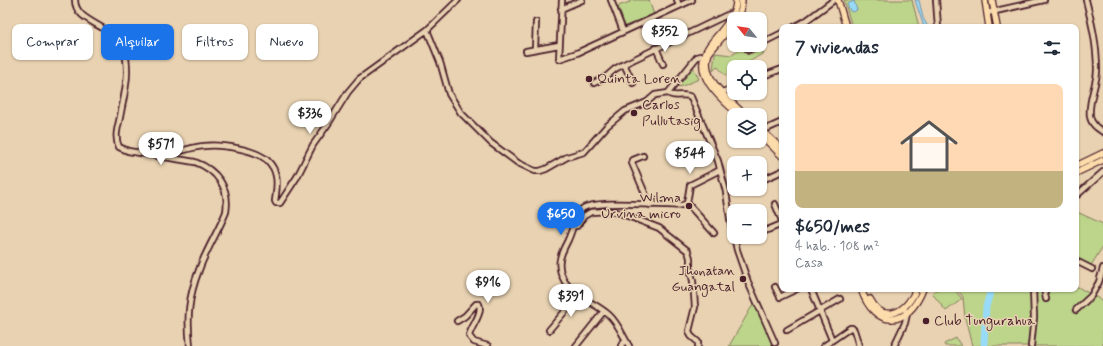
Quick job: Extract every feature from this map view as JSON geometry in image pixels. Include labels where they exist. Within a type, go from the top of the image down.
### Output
[{"type":"main road","points":[[736,0],[736,12]]},
{"type":"main road","points":[[738,12],[742,0]]},
{"type":"main road","points":[[838,0],[845,24]]},
{"type":"main road","points":[[985,0],[996,24]]},
{"type":"main road","points":[[989,24],[992,0]]},
{"type":"main road","points":[[727,25],[709,47],[706,57],[707,75],[710,86],[732,108]]},
{"type":"main road","points":[[706,57],[727,31]]},
{"type":"main road","points":[[707,75],[738,108]]},
{"type":"main road","points":[[767,137],[779,147]]},
{"type":"main road","points":[[767,139],[779,153]]},
{"type":"main road","points":[[1079,165],[1103,153]]},
{"type":"main road","points":[[1079,172],[1103,160]]},
{"type":"main road","points":[[863,292],[871,308],[883,319],[898,319],[907,314],[916,304],[919,292]]},
{"type":"main road","points":[[866,292],[872,303],[880,311],[890,314],[896,313],[904,308],[918,292]]},
{"type":"street","points":[[75,0],[76,9],[80,14],[113,35],[119,41],[125,54],[127,62],[126,80],[116,136],[119,147],[128,151],[195,162],[204,165],[214,173],[222,183],[226,192],[228,202],[226,212],[199,269],[193,289],[188,322],[190,346]]},
{"type":"street","points":[[160,157],[196,147],[214,145],[235,148],[258,155],[267,160],[273,168],[277,183],[275,201],[276,203],[280,203],[297,177],[313,145],[348,92],[359,79],[427,30],[458,0]]},
{"type":"street","points":[[562,0],[559,59],[576,53],[692,0]]},
{"type":"street","points":[[561,9],[582,0]]},
{"type":"street","points":[[611,0],[623,31]]},
{"type":"street","points":[[677,0],[679,6]]},
{"type":"street","points":[[800,24],[834,0]]},
{"type":"street","points":[[936,0],[938,24]]},
{"type":"street","points":[[990,12],[1044,0]]},
{"type":"street","points":[[1086,0],[1096,45],[1097,70],[1090,105],[1090,114],[1095,126],[1103,132]]},
{"type":"street","points":[[594,83],[624,64],[727,15]]},
{"type":"street","points":[[535,49],[536,22]]},
{"type":"street","points":[[427,30],[440,62],[449,94],[461,113],[491,143],[518,163],[535,171],[546,169],[567,157],[584,152],[603,130],[618,116],[647,102],[655,95],[668,93],[672,96],[687,95],[691,97],[716,154],[726,192],[737,250],[748,282],[775,344]]},
{"type":"street","points":[[767,40],[779,34]]},
{"type":"street","points":[[526,51],[559,45]]},
{"type":"street","points":[[656,48],[663,64]]},
{"type":"street","points":[[668,93],[696,58],[699,56],[706,57]]},
{"type":"street","points":[[624,64],[633,83]]},
{"type":"street","points":[[767,74],[779,70]]},
{"type":"street","points":[[722,92],[727,90]]},
{"type":"street","points":[[767,129],[779,123]]},
{"type":"street","points":[[643,156],[633,160],[632,163],[650,206]]},
{"type":"street","points":[[714,233],[688,202],[690,185],[720,170]]},
{"type":"street","points":[[767,178],[779,172]]},
{"type":"street","points":[[1079,193],[1103,172]]},
{"type":"street","points":[[629,346],[612,319],[604,311],[580,295],[566,282],[560,269],[560,254],[574,226],[578,214],[586,206],[609,204],[650,206],[682,205],[688,202]]},
{"type":"street","points":[[775,204],[779,215]]},
{"type":"street","points":[[574,226],[577,226],[584,216],[591,212],[614,212],[639,219],[648,225],[659,228],[685,248],[689,253],[690,258],[695,305],[689,331],[691,336],[698,342],[698,346]]},
{"type":"street","points":[[767,230],[779,224]]},
{"type":"street","points":[[1079,262],[1092,269]]},
{"type":"street","points":[[1076,310],[1091,296],[1099,282],[1103,268]]},
{"type":"street","points":[[775,287],[779,296],[791,292]]},
{"type":"street","points":[[812,292],[832,340]]},
{"type":"street","points":[[1031,346],[1034,317],[1033,292]]},
{"type":"street","points":[[1045,292],[1046,300]]},
{"type":"street","points":[[550,330],[580,295]]},
{"type":"street","points":[[787,330],[840,299]]},
{"type":"street","points":[[457,321],[466,316],[476,304],[479,304],[480,310],[469,336],[474,342],[488,346]]},
{"type":"street","points":[[894,346],[905,322],[907,314],[904,308]]},
{"type":"street","points":[[576,346],[604,311]]},
{"type":"street","points":[[824,346],[850,328],[854,330],[859,346]]},
{"type":"street","points":[[621,346],[625,340]]},
{"type":"green space","points":[[630,0],[649,0],[654,15],[625,26],[618,6],[630,2]]},
{"type":"green space","points":[[844,0],[912,0],[918,24],[851,24]]},
{"type":"green space","points":[[736,52],[746,52],[747,55],[754,52],[764,53],[752,60],[727,60],[727,74],[725,75],[717,66],[713,70],[715,53],[732,55]]},
{"type":"green space","points":[[693,67],[699,79],[680,87],[678,83],[689,69]]},
{"type":"green space","points":[[1079,213],[1103,224],[1103,246],[1090,267],[1079,262]]},
{"type":"green space","points":[[1079,288],[1103,301],[1103,346],[972,346],[965,318],[963,297],[959,292],[1079,292]]},
{"type":"green space","points":[[956,292],[962,299],[946,311],[932,293]]},
{"type":"green space","points":[[755,301],[774,346],[729,346]]},
{"type":"green space","points":[[956,338],[961,346],[945,346],[944,344]]},
{"type":"water","points":[[915,0],[919,0],[923,18],[926,24],[923,24]]},
{"type":"water","points":[[854,1],[857,10],[853,12],[850,11],[847,4]]},
{"type":"waterway","points":[[985,346],[986,307],[990,292]]},
{"type":"place","name":"Quinta Loren","points":[[589,79]]},
{"type":"place","name":"Carlos Pullutasig","points":[[634,113]]},
{"type":"place","name":"Wilma Urvina micro","points":[[689,206]]},
{"type":"place","name":"Jhonatan Guangatal","points":[[743,279]]},
{"type":"place","name":"Club Tungurahua","points":[[926,321]]}]
